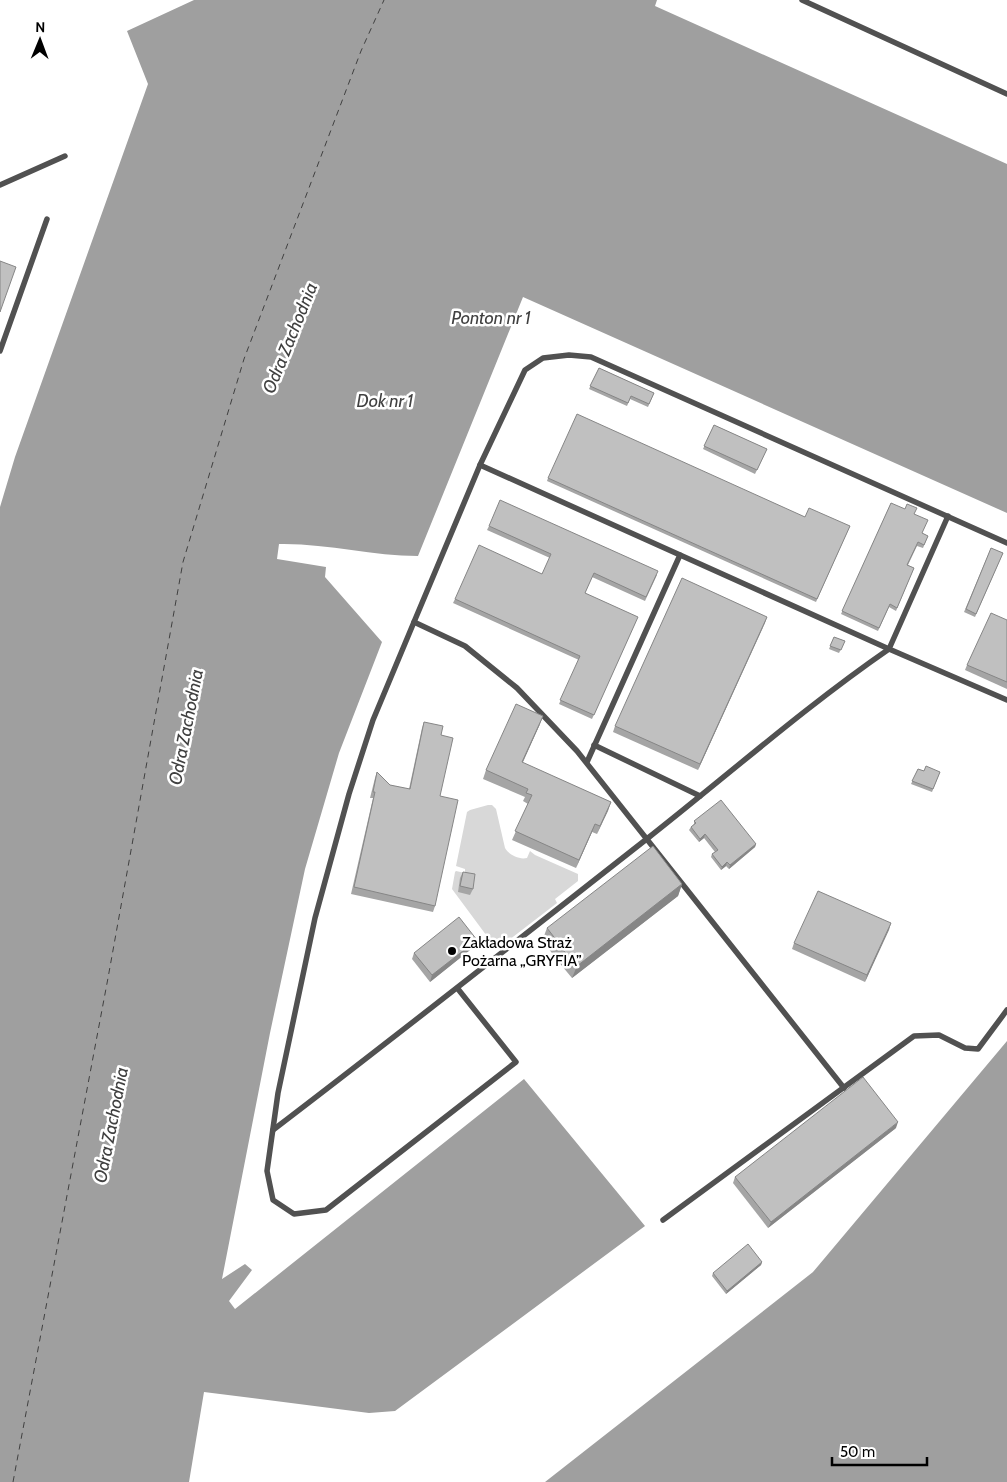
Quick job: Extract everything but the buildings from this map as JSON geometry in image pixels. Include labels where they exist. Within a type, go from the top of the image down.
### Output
[{"type":"lane","points":[[802,0],[1007,94]]},
{"type":"lane","points":[[0,185],[64,156]]},
{"type":"lane","points":[[0,351],[47,218]]},
{"type":"lane","points":[[458,989],[516,1062],[326,1210],[294,1214],[273,1200],[267,1171],[278,1093],[315,918],[349,794],[373,720],[480,465],[525,370],[543,358],[569,355],[591,357],[1007,543]]},
{"type":"lane","points":[[480,465],[1007,700]]},
{"type":"lane","points":[[273,1130],[458,989],[647,839],[780,730],[889,649],[948,516]]},
{"type":"lane","points":[[587,762],[680,555]]},
{"type":"lane","points":[[414,622],[465,646],[517,688],[577,750],[844,1088]]},
{"type":"lane","points":[[594,745],[700,796]]},
{"type":"lane","points":[[662,1220],[914,1036],[939,1035],[965,1048],[978,1050],[1007,1010]]},
{"type":"shaded area","points":[[492,805],[496,809],[505,848],[509,853],[518,858],[527,858],[530,851],[578,874],[578,881],[555,899],[557,903],[500,947],[495,947],[452,889],[455,872],[465,873],[465,869],[456,866],[467,812]]},
{"type":"water","points":[[194,0],[657,0],[655,6],[1007,164],[1007,513],[523,297],[418,556],[383,554],[314,545],[279,544],[277,559],[326,567],[325,577],[382,642],[339,753],[305,869],[270,1033],[222,1279],[245,1264],[252,1270],[229,1301],[235,1309],[524,1079],[645,1226],[395,1411],[369,1413],[204,1392],[189,1482],[0,1482],[0,507],[15,457],[148,84],[127,31]]},
{"type":"water","points":[[1007,1041],[1007,1482],[545,1482],[813,1272]]},
{"type":"ferry route","points":[[13,1482],[108,978],[183,562],[244,359],[361,51],[384,0]]},
{"type":"place","name":"Zakładowa Straż Pożarna „GRYFIA”","points":[[452,951]]},
{"type":"water label","name":"Ponton nr 1","points":[[491,318]]},
{"type":"water label","name":"Odra Zachodnia","points":[[290,338]]},
{"type":"water label","name":"Dok nr 1","points":[[385,401]]},
{"type":"water label","name":"Odra Zachodnia","points":[[186,727]]},
{"type":"water label","name":"Odra Zachodnia","points":[[111,1125]]}]
